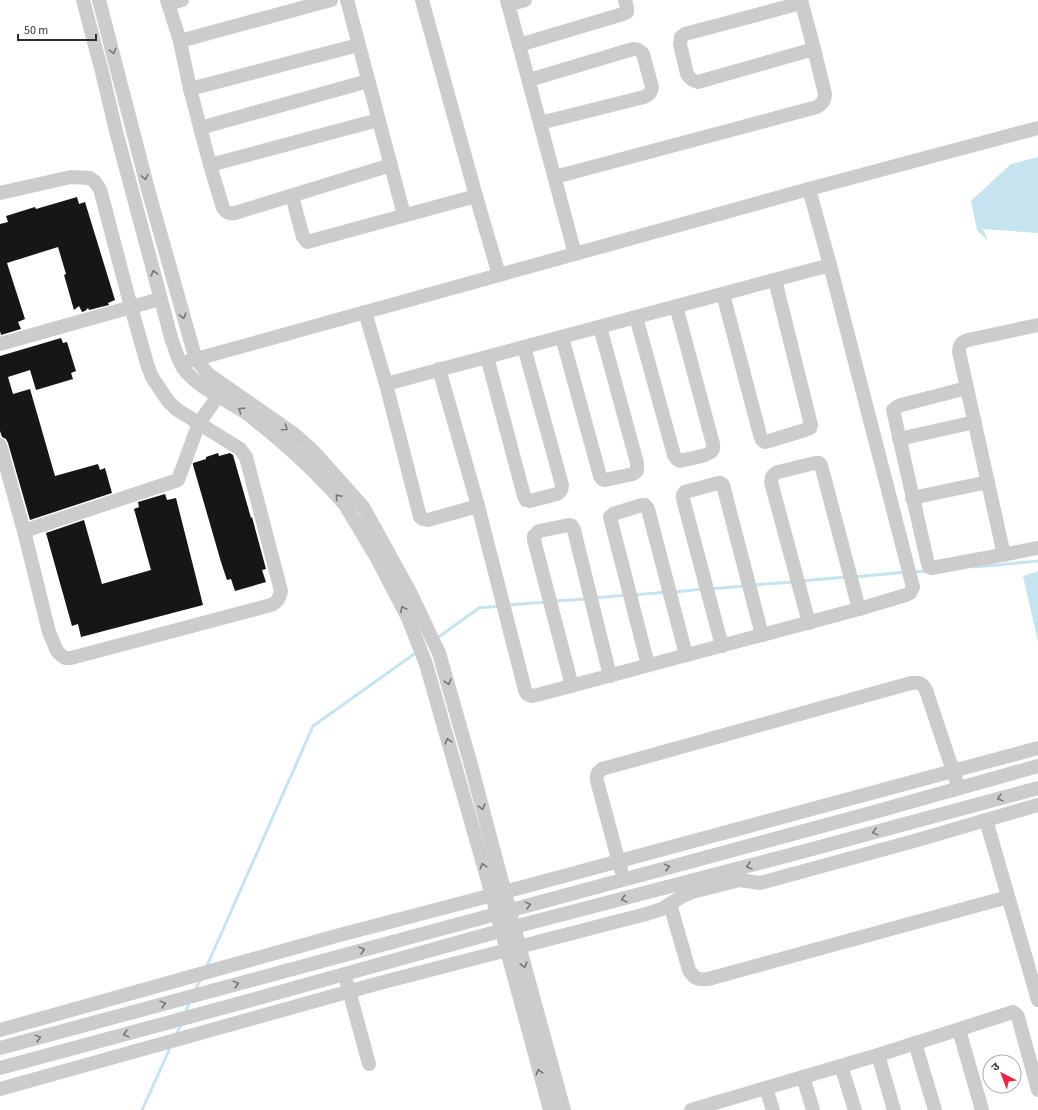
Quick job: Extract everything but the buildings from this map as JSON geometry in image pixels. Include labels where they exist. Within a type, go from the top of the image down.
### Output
[{"type":"street","points":[[83,0],[160,298],[172,341],[181,363],[190,375],[205,388],[242,410],[276,436],[301,458],[339,497],[378,560],[408,618],[430,674],[498,894],[556,1106]]},
{"type":"street","points":[[99,0],[189,338],[196,359],[208,374],[302,441],[314,452],[363,507],[410,592],[439,653],[471,765],[498,894]]},
{"type":"street","points":[[182,0],[168,2],[180,41],[190,89],[210,165],[226,212],[230,214],[235,213],[390,165]]},
{"type":"street","points":[[180,41],[331,0]]},
{"type":"street","points":[[347,0],[404,215]]},
{"type":"street","points":[[422,0],[499,275]]},
{"type":"street","points":[[525,0],[508,3],[575,254]]},
{"type":"street","points":[[519,45],[623,14],[627,12],[625,0]]},
{"type":"street","points":[[555,177],[817,107],[822,104],[825,99],[814,48],[801,1],[685,34],[681,36],[680,44],[688,74],[690,79],[698,82],[814,48]]},
{"type":"street","points":[[190,89],[358,45]]},
{"type":"street","points":[[529,80],[633,49],[638,49],[643,54],[652,87],[652,92],[644,97],[540,123]]},
{"type":"street","points":[[200,128],[368,81]]},
{"type":"street","points":[[210,165],[378,120]]},
{"type":"street","points":[[181,363],[809,189],[1038,128]]},
{"type":"street","points":[[0,193],[70,177],[90,178],[96,182],[100,189],[131,307],[152,377],[176,409],[240,449],[246,457],[281,592],[279,598],[276,602],[264,607],[72,658],[65,658],[57,651],[49,632],[24,531],[0,445]]},
{"type":"street","points":[[439,369],[478,506],[527,694],[532,696],[572,686],[906,595],[910,593],[912,587],[830,265],[809,189]]},
{"type":"street","points":[[292,196],[303,237],[307,242],[476,196]]},
{"type":"street","points":[[386,384],[830,265]]},
{"type":"street","points":[[723,294],[760,435],[762,440],[765,442],[769,441],[805,430],[810,428],[811,425],[775,280]]},
{"type":"street","points":[[0,344],[160,298]]},
{"type":"street","points":[[636,317],[674,455],[680,461],[707,454],[713,448],[713,444],[676,306]]},
{"type":"street","points":[[365,312],[386,384],[420,517],[428,520],[478,506]]},
{"type":"street","points":[[1004,555],[959,352],[959,346],[963,342],[1038,325]]},
{"type":"street","points":[[562,337],[600,476],[605,480],[633,474],[637,471],[637,463],[600,326]]},
{"type":"street","points":[[487,356],[524,496],[526,500],[530,501],[557,494],[562,489],[562,485],[524,347]]},
{"type":"street","points":[[967,388],[901,405],[893,410],[929,567],[932,568],[1038,548]]},
{"type":"street","points":[[24,531],[178,480],[199,424],[218,396]]},
{"type":"street","points":[[899,439],[975,422]]},
{"type":"street","points":[[809,622],[771,482],[771,478],[778,472],[815,463],[819,463],[821,465],[859,609]]},
{"type":"street","points":[[912,498],[988,482]]},
{"type":"street","points":[[722,646],[683,498],[683,495],[686,492],[718,483],[723,485],[762,635]]},
{"type":"street","points":[[648,666],[610,517],[613,514],[642,505],[645,505],[648,509],[686,655]]},
{"type":"street","points":[[572,686],[534,540],[534,536],[539,531],[565,525],[572,526],[574,530],[610,676]]},
{"type":"street","points":[[623,879],[596,776],[602,769],[911,683],[918,682],[923,685],[926,690],[954,771],[958,788]]},
{"type":"street","points":[[0,1030],[336,936],[498,894],[1038,748]]},
{"type":"street","points":[[0,1048],[1038,766]]},
{"type":"street","points":[[0,1068],[507,929],[1038,788]]},
{"type":"street","points":[[0,1089],[349,992],[646,914],[662,909],[692,892],[740,880],[760,883],[1038,806]]},
{"type":"street","points":[[986,820],[1038,1000]]},
{"type":"street","points":[[670,904],[689,970],[693,976],[699,980],[708,979],[1008,897]]},
{"type":"street","points":[[344,974],[369,1064]]},
{"type":"street","points":[[691,1110],[730,1105],[766,1088],[959,1030],[1012,1012],[1018,1017],[1038,1090]]},
{"type":"street","points":[[959,1030],[982,1110]]},
{"type":"street","points":[[915,1043],[935,1110]]},
{"type":"street","points":[[878,1055],[894,1110]]},
{"type":"street","points":[[841,1066],[855,1110]]},
{"type":"street","points":[[804,1077],[813,1110]]},
{"type":"street","points":[[766,1088],[773,1110]]},
{"type":"water","points":[[1038,157],[1038,233],[983,229],[988,241],[977,230],[971,201],[1011,164]]},
{"type":"water","points":[[1038,571],[1038,642],[1023,576]]},
{"type":"waterway","points":[[975,567],[1038,561]]},
{"type":"waterway","points":[[913,572],[926,571]]},
{"type":"waterway","points":[[854,577],[906,572]]},
{"type":"waterway","points":[[802,581],[846,577]]},
{"type":"waterway","points":[[752,585],[794,582]]},
{"type":"waterway","points":[[710,589],[744,586]]},
{"type":"waterway","points":[[674,592],[703,589]]},
{"type":"waterway","points":[[634,595],[667,592]]},
{"type":"waterway","points":[[595,598],[627,595]]},
{"type":"waterway","points":[[555,601],[587,599]]},
{"type":"waterway","points":[[507,605],[547,602]]},
{"type":"waterway","points":[[437,638],[479,608],[499,606]]},
{"type":"waterway","points":[[206,968],[313,726],[417,652]]},
{"type":"waterway","points":[[195,991],[201,978]]},
{"type":"waterway","points":[[185,1013],[190,1002]]},
{"type":"waterway","points":[[176,1035],[181,1024]]},
{"type":"waterway","points":[[142,1110],[171,1046]]}]
